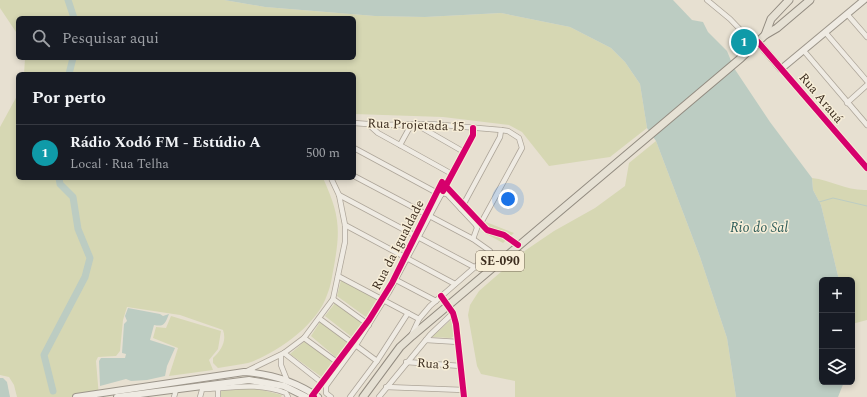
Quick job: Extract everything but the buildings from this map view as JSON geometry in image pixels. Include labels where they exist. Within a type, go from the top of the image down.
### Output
[{"type":"main road","name":"SE-090","points":[[765,35],[768,24],[779,9],[789,0]]},
{"type":"main road","name":"SE-090","points":[[363,397],[400,347],[448,304],[741,58],[765,35],[777,28],[810,0]]},
{"type":"main road","points":[[782,69],[864,0]]},
{"type":"main road","points":[[779,9],[777,15],[779,19],[786,20]]},
{"type":"main road","name":"Rua Arauá","points":[[757,44],[782,69]]},
{"type":"main road","points":[[76,397],[244,372],[260,373],[287,380],[305,388],[318,397]]},
{"type":"main road","points":[[117,397],[176,390],[236,380],[249,380],[284,386],[306,397]]},
{"type":"street","points":[[707,0],[757,44]]},
{"type":"street","points":[[847,14],[867,37]]},
{"type":"street","points":[[826,32],[867,81]]},
{"type":"street","name":"Rua Arauá","points":[[804,51],[867,126]]},
{"type":"street","name":"Rua Arauá","points":[[782,69],[867,168]]},
{"type":"street","points":[[847,102],[867,85]]},
{"type":"street","name":"Rua Projetada 15","points":[[356,123],[501,130],[508,131],[519,138],[522,142],[522,148],[481,223],[476,226]]},
{"type":"street","points":[[368,124],[378,133],[452,174]]},
{"type":"street","points":[[400,145],[411,125]]},
{"type":"street","points":[[417,125],[464,152]]},
{"type":"street","points":[[356,149],[442,194],[473,135],[473,128]]},
{"type":"street","points":[[460,209],[500,137],[501,130]]},
{"type":"street","points":[[356,177],[473,239],[490,251],[490,254],[441,296],[419,319],[412,336]]},
{"type":"street","points":[[244,372],[282,354],[304,338],[320,319],[333,299],[345,242],[346,225],[339,195],[332,180]]},
{"type":"street","name":"Rua da Igualdade","points":[[326,388],[356,345],[396,280],[442,194],[447,194],[476,226]]},
{"type":"street","points":[[339,195],[474,267]]},
{"type":"street","points":[[346,225],[455,284]]},
{"type":"street","points":[[473,239],[477,228],[476,226]]},
{"type":"street","points":[[338,276],[419,319]]},
{"type":"street","points":[[396,280],[436,301]]},
{"type":"street","points":[[441,296],[453,313],[459,342],[464,397]]},
{"type":"street","points":[[333,299],[369,324]]},
{"type":"street","points":[[350,397],[377,361],[408,313]]},
{"type":"street","points":[[379,397],[406,362],[426,340],[448,320],[453,313]]},
{"type":"street","points":[[320,319],[377,361]]},
{"type":"street","points":[[304,338],[341,366]]},
{"type":"street","points":[[426,340],[459,342]]},
{"type":"street","points":[[282,354],[281,365],[287,380]]},
{"type":"street","points":[[282,354],[326,388],[332,397]]},
{"type":"street","name":"Rua 3","points":[[406,362],[461,366]]},
{"type":"street","points":[[200,397],[202,390],[204,389],[238,386],[259,386],[286,393],[288,397]]},
{"type":"street","points":[[386,387],[464,390]]},
{"type":"street","points":[[218,388],[218,397]]},
{"type":"street","points":[[174,397],[176,390]]},
{"type":"green space","points":[[0,0],[224,0],[265,7],[375,16],[425,17],[501,13],[570,27],[611,48],[625,62],[640,84],[647,128],[610,157],[549,166],[522,132],[509,125],[443,117],[356,114],[356,72],[24,72],[25,60],[356,60],[356,16],[16,16],[16,32],[0,8]]},
{"type":"green space","points":[[16,98],[16,180],[324,180],[335,211],[338,231],[330,288],[322,306],[315,317],[305,327],[283,345],[248,363],[218,368],[213,363],[213,358],[224,342],[223,330],[180,315],[127,307],[123,320],[120,351],[116,356],[98,357],[96,361],[99,397],[17,397],[14,385],[9,377],[0,375],[0,127]]},
{"type":"green space","points":[[656,141],[700,257],[727,338],[736,397],[515,397],[515,381],[481,374],[477,366],[468,315],[470,305],[479,291],[526,250],[554,231],[595,208],[625,186],[629,163]]},
{"type":"green space","points":[[812,178],[853,189],[867,190],[867,320],[855,323],[855,277],[838,277],[821,205],[813,190]]},
{"type":"green space","points":[[486,222],[514,233],[503,243],[483,232]]},
{"type":"green space","points":[[341,280],[377,299],[366,317],[337,296]]},
{"type":"green space","points":[[335,303],[363,323],[353,338],[325,316]]},
{"type":"green space","points":[[171,316],[221,331],[218,349],[209,360],[213,370],[169,376],[178,348],[153,338],[156,327],[166,328]]},
{"type":"green space","points":[[453,318],[454,336],[451,338],[432,337]]},
{"type":"green space","points":[[320,322],[349,344],[338,359],[311,336]]},
{"type":"green space","points":[[305,341],[335,363],[323,378],[290,354]]},
{"type":"green space","points":[[254,388],[282,395],[281,397],[221,397],[221,391]]},
{"type":"water","name":"Rio do Sal","points":[[224,0],[673,0],[692,20],[703,22],[708,32],[727,51],[734,68],[770,122],[812,178],[813,190],[821,205],[838,277],[819,277],[819,385],[843,385],[838,397],[736,397],[727,338],[700,257],[656,141],[647,128],[640,84],[625,62],[611,48],[570,27],[501,13],[425,17],[375,16],[265,7]]},
{"type":"water","points":[[128,308],[160,314],[163,316],[169,314],[164,324],[160,326],[154,325],[150,340],[175,348],[167,366],[165,376],[147,380],[131,381],[126,379],[100,386],[99,361],[101,358],[125,358],[126,354],[122,353],[124,324],[127,321],[125,316]]},
{"type":"water","points":[[0,378],[3,378],[7,382],[10,397],[0,397]]},
{"type":"waterway","points":[[68,0],[73,16]]},
{"type":"waterway","points":[[70,72],[72,60]]},
{"type":"waterway","points":[[53,391],[44,355],[85,277],[90,258],[78,229],[73,197],[60,184],[59,180]]},
{"type":"waterway","points":[[819,202],[833,198],[867,206]]},
{"type":"cycle path","points":[[758,42],[867,168]]},
{"type":"cycle path","points":[[443,191],[473,135],[473,128]]},
{"type":"cycle path","points":[[314,397],[312,396],[369,320],[392,283],[442,182],[487,230],[504,235],[518,245]]},
{"type":"cycle path","points":[[441,296],[453,313],[456,324],[464,397]]},
{"type":"place","name":"Rádio Xodó FM - Estúdio A","points":[[744,42]]}]
